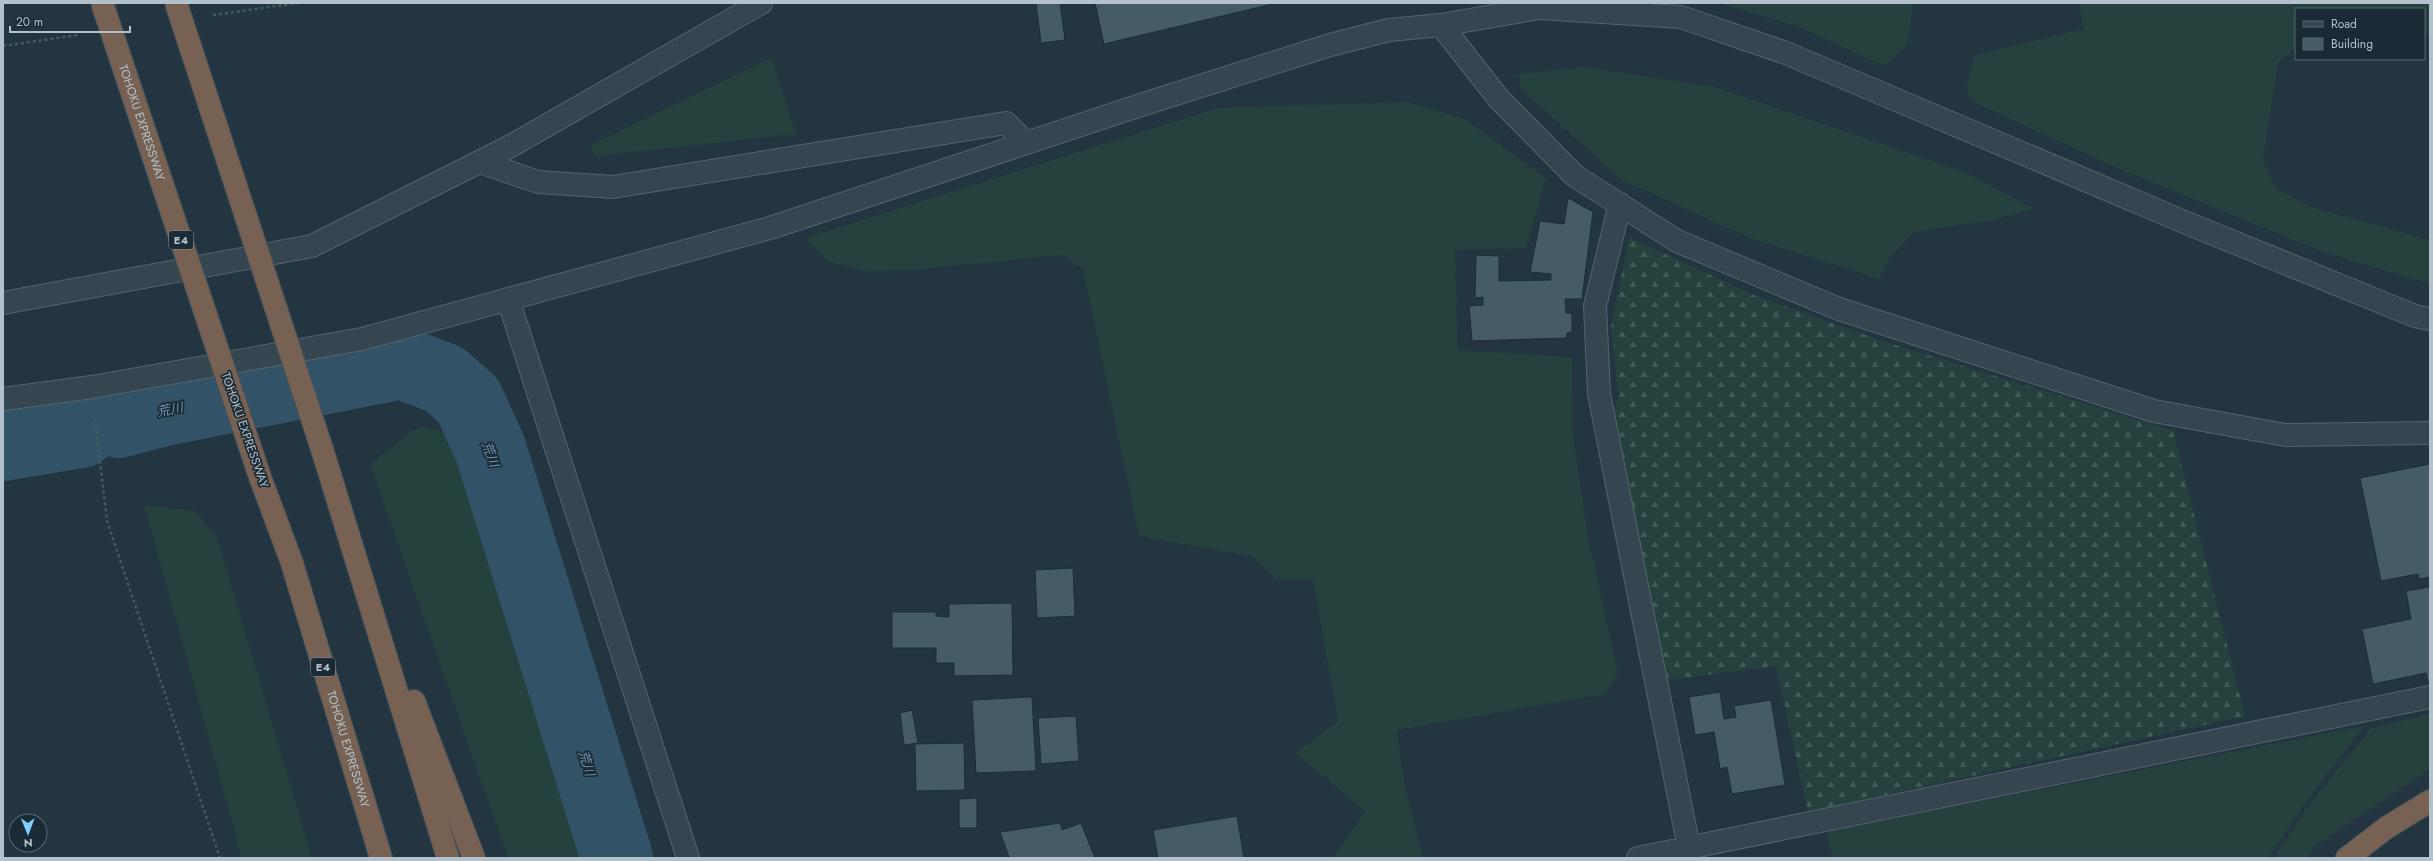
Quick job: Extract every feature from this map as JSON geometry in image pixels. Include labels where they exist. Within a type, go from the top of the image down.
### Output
[{"type":"highway","name":"TOHOKU EXPRESSWAY","points":[[102,3],[260,478],[292,563],[381,858]]},
{"type":"highway","points":[[176,3],[344,518],[448,858]]},
{"type":"highway","points":[[344,518],[474,858]]},
{"type":"highway","points":[[2347,858],[2386,828],[2430,801]]},
{"type":"street","points":[[3,303],[312,246],[480,162],[761,3]]},
{"type":"street","points":[[3,399],[92,388],[362,339],[770,228],[1330,45],[1389,30],[1442,25],[1539,8],[1681,17],[1786,52],[2189,224],[2415,316],[2430,319]]},
{"type":"street","points":[[1442,25],[1499,99],[1575,176],[1677,241],[1839,309],[2154,411],[2285,436],[2430,433]]},
{"type":"street","points":[[480,162],[538,182],[613,186],[1006,123],[1026,144]]},
{"type":"street","points":[[1620,204],[1594,306],[1599,394],[1690,852]]},
{"type":"street","points":[[508,299],[688,858]]},
{"type":"street","points":[[1638,858],[1690,852],[2430,697]]},
{"type":"path","points":[[92,388],[107,521],[220,858]]},
{"type":"green space","points":[[1718,3],[1913,3],[1908,43],[1885,66],[1797,26]]},
{"type":"green space","points":[[2079,3],[2430,3],[2430,37],[2425,38],[2425,8],[2295,8],[2295,48],[2278,63],[2263,159],[2275,188],[2311,207],[2430,240],[2430,284],[2323,252],[2122,170],[1973,102],[1966,88],[1975,55],[2083,29]]},
{"type":"green space","points":[[772,58],[796,134],[595,156],[590,145]]},
{"type":"green space","points":[[1584,67],[1715,87],[1967,173],[2034,209],[1992,220],[1914,232],[1890,258],[1879,279],[1750,238],[1620,179],[1521,89],[1518,74]]},
{"type":"green space","points":[[1407,102],[1465,119],[1546,178],[1526,248],[1455,250],[1458,350],[1572,357],[1573,435],[1588,537],[1618,673],[1606,694],[1397,730],[1405,787],[1423,858],[1333,858],[1365,811],[1296,753],[1338,721],[1313,579],[1276,579],[1254,557],[1139,536],[1083,269],[1064,255],[913,270],[863,271],[828,261],[805,238],[1218,108]]},
{"type":"green space","points":[[1629,237],[1751,294],[1886,342],[2173,431],[2245,716],[1808,812],[1776,666],[1668,680],[1611,413],[1619,398],[1611,327]]},
{"type":"green space","points":[[420,426],[464,437],[483,492],[595,858],[508,858],[370,464]]},
{"type":"green space","points":[[144,505],[195,511],[217,537],[312,858],[242,858]]},
{"type":"green space","points":[[2430,714],[2430,769],[2316,845],[2307,858],[2274,858],[2308,806],[2371,728]]},
{"type":"green space","points":[[2364,726],[2305,804],[2268,858],[1833,858],[1827,831]]},
{"type":"building","points":[[1036,3],[1060,3],[1065,40],[1041,43]]},
{"type":"building","points":[[1095,3],[1277,3],[1104,44]]},
{"type":"building","points":[[1568,198],[1593,212],[1582,299],[1565,299],[1566,313],[1572,313],[1572,332],[1567,333],[1567,338],[1472,341],[1469,306],[1483,305],[1483,297],[1475,298],[1476,255],[1499,256],[1499,281],[1551,280],[1551,274],[1530,272],[1540,221],[1564,224]]},
{"type":"building","points":[[2430,464],[2430,577],[2419,579],[2418,574],[2381,581],[2360,478]]},
{"type":"building","points":[[1073,568],[1075,616],[1037,618],[1035,570]]},
{"type":"building","points":[[2430,587],[2430,682],[2428,682],[2426,673],[2373,684],[2362,629],[2411,619],[2406,591]]},
{"type":"building","points":[[1012,603],[1013,675],[954,676],[954,663],[936,663],[936,648],[892,648],[892,612],[936,612],[936,616],[949,617],[949,604]]},
{"type":"building","points":[[1720,692],[1724,719],[1736,717],[1734,706],[1771,700],[1785,785],[1732,794],[1727,767],[1720,769],[1714,732],[1695,735],[1689,697]]},
{"type":"building","points":[[1032,697],[1036,771],[976,773],[972,700]]},
{"type":"building","points":[[912,710],[918,743],[904,745],[900,713]]},
{"type":"building","points":[[1076,716],[1079,761],[1041,764],[1038,718]]},
{"type":"building","points":[[964,743],[965,790],[916,791],[915,744]]},
{"type":"building","points":[[977,798],[977,828],[959,828],[959,799]]},
{"type":"building","points":[[1237,816],[1244,858],[1158,858],[1153,830]]},
{"type":"building","points":[[1060,823],[1062,830],[1081,823],[1095,858],[1005,858],[1009,857],[1000,832]]},
{"type":"waterway","name":"荒川","points":[[119,422],[164,410],[402,363],[444,379],[468,400],[490,448],[617,858]]},
{"type":"waterway","name":"荒川","points":[[3,445],[81,432]]}]
